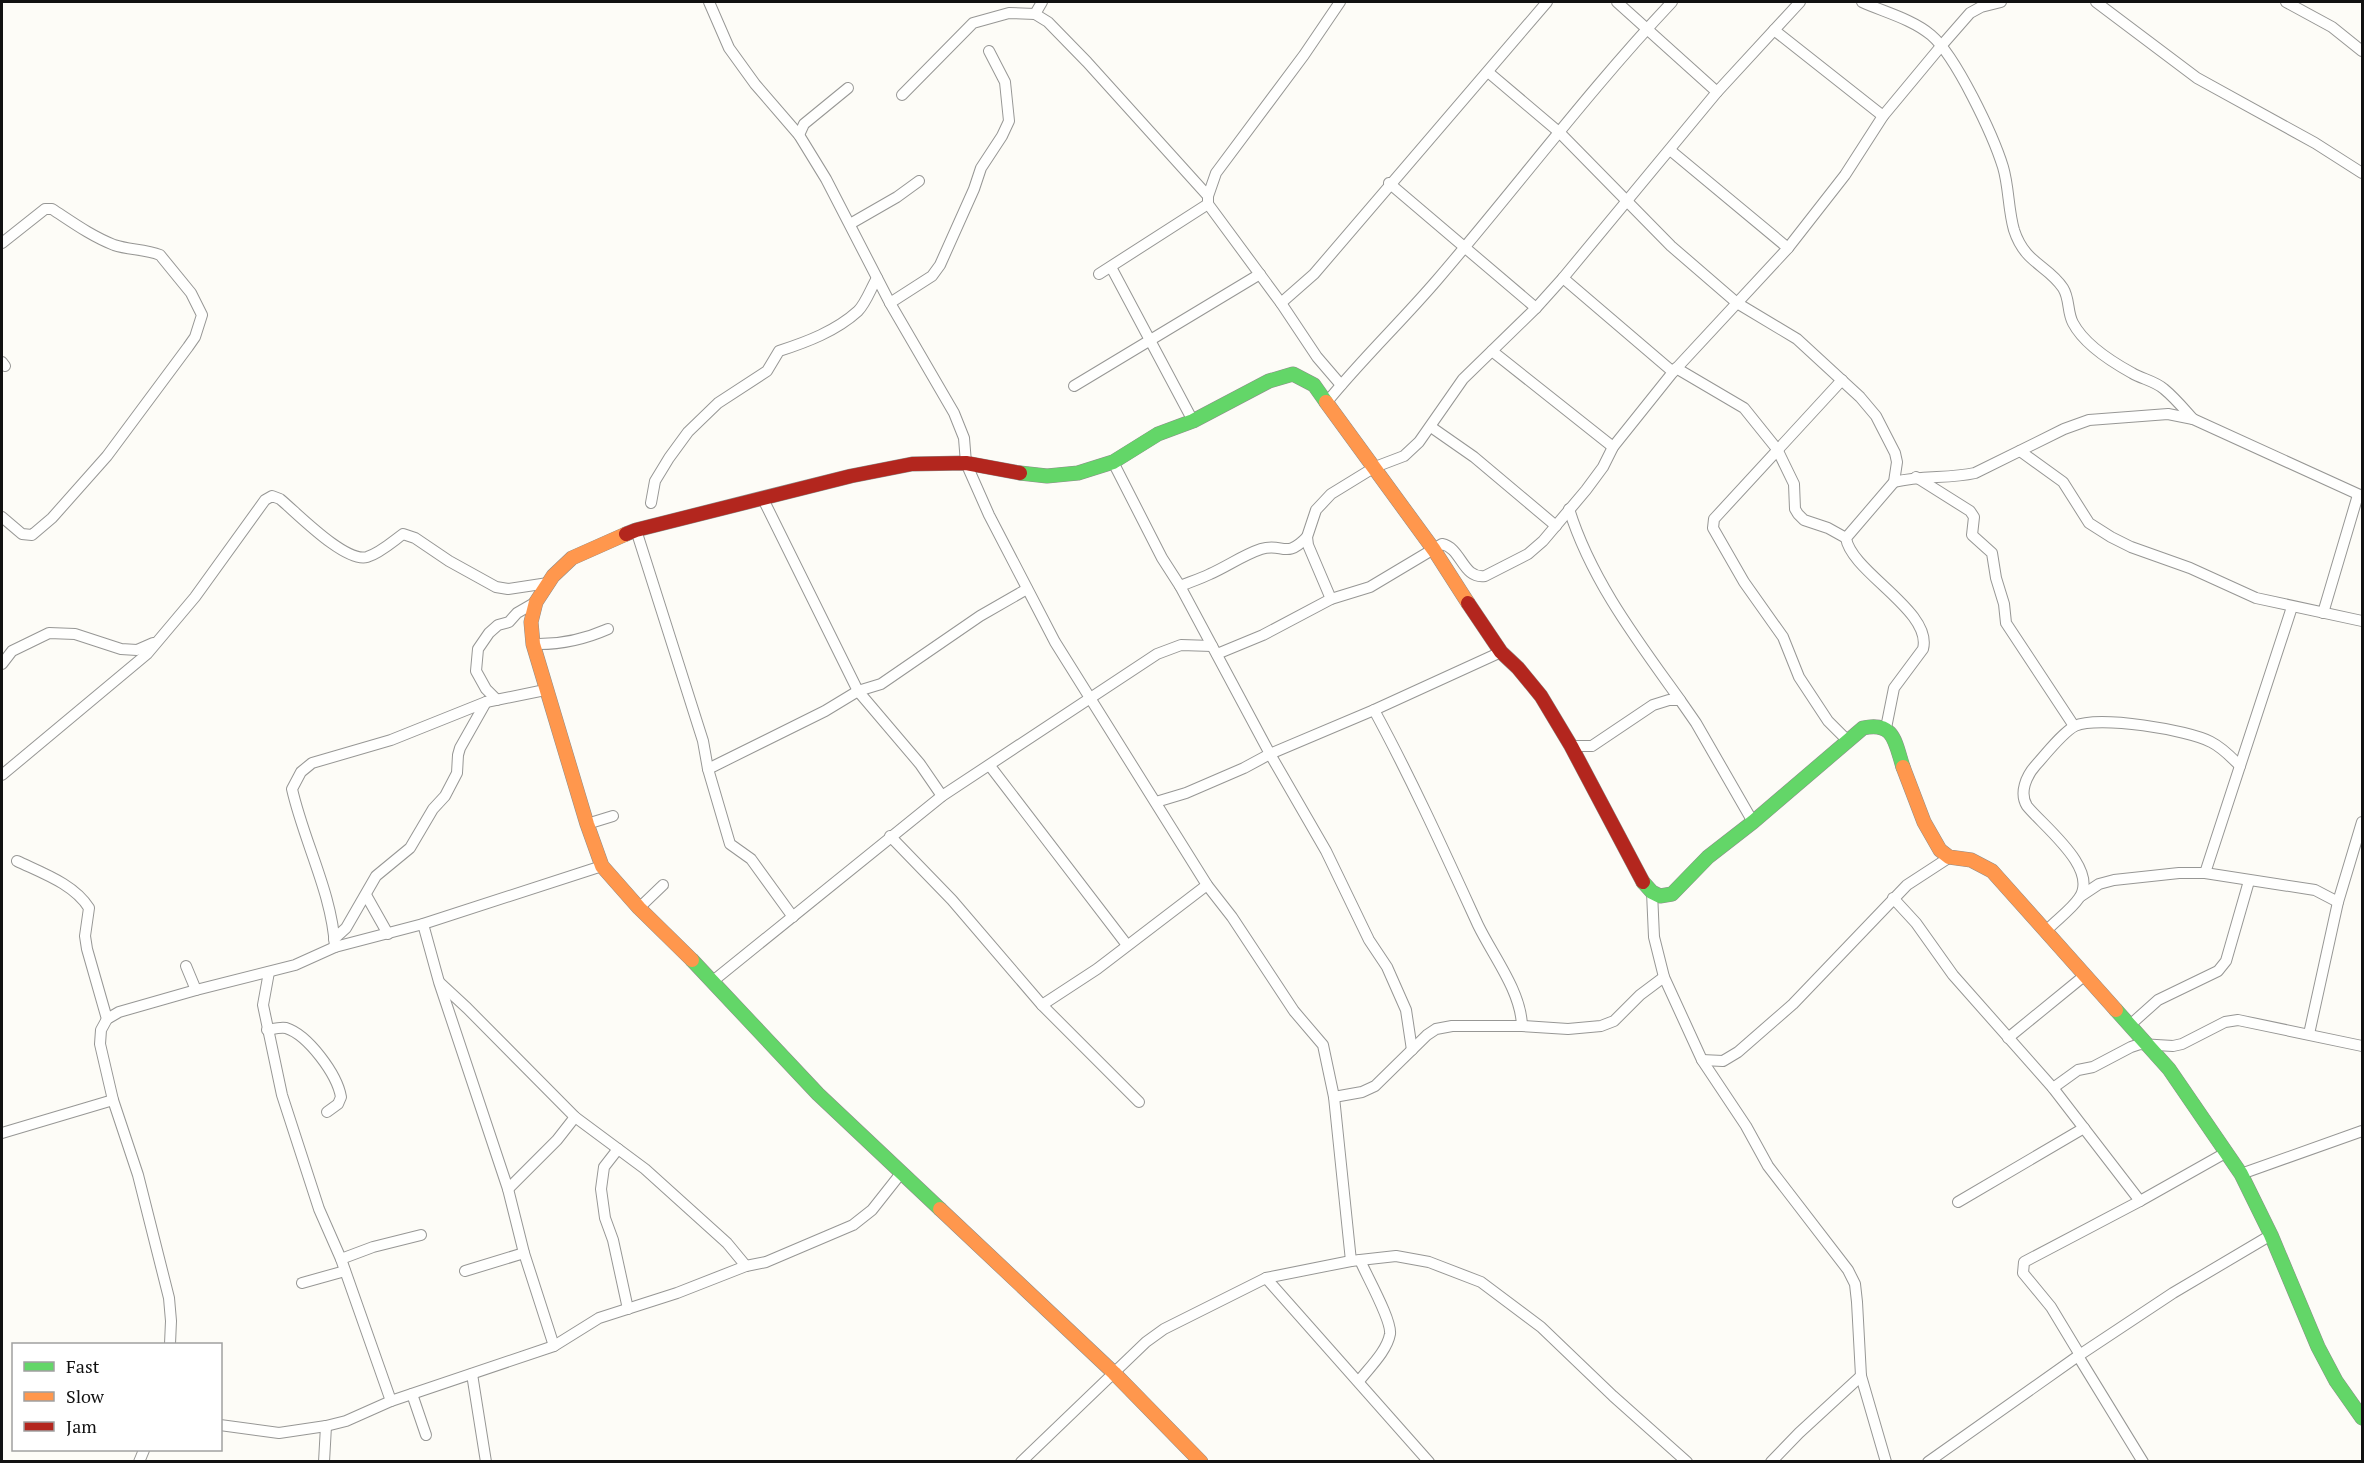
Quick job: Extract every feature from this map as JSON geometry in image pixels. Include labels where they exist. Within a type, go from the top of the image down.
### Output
[{"type":"street","points":[[709,2],[729,48],[755,84],[799,135],[826,179],[890,303],[954,413],[964,438],[966,463],[989,515],[1055,642],[1156,802],[1175,837],[1232,917],[1294,1011],[1323,1045],[1334,1097],[1355,1260],[1388,1320],[1390,1332],[1376,1359],[1359,1381]]},
{"type":"street","points":[[1035,14],[1042,2]]},
{"type":"street","points":[[1099,274],[1208,200],[1216,173],[1304,55],[1340,2]]},
{"type":"street","points":[[1281,303],[1314,274],[1389,183],[1547,2]]},
{"type":"street","points":[[1617,2],[1717,92]]},
{"type":"street","points":[[1327,402],[1464,248],[1596,86],[1672,2]]},
{"type":"street","points":[[1180,586],[1211,574],[1258,550],[1270,547],[1280,550],[1292,549],[1307,537],[1316,510],[1331,494],[1375,467],[1404,456],[1431,428],[1463,379],[1536,308],[1563,278],[1717,92],[1800,2]]},
{"type":"street","points":[[1862,2],[1915,25],[1942,45],[1992,137],[2004,168],[2014,230],[2021,245],[2032,261],[2062,286],[2067,294],[2072,322],[2099,351],[2131,373],[2164,389],[2193,418]]},
{"type":"street","points":[[713,981],[942,796],[990,766],[1089,697],[1169,648],[1181,645],[1214,650],[1263,635],[1331,599],[1370,587],[1442,544],[1452,549],[1472,575],[1485,576],[1528,554],[1556,526],[1603,467],[1613,447],[1674,370],[1788,248],[1845,175],[1883,116],[1977,4],[2001,2]]},
{"type":"street","points":[[2096,2],[2197,78],[2315,143],[2362,173]]},
{"type":"street","points":[[2286,2],[2332,27],[2362,51]]},
{"type":"street","points":[[902,95],[973,23],[1009,13],[1035,14],[1048,22],[1087,62],[1208,200],[1317,357],[1341,385]]},
{"type":"street","points":[[1774,30],[1883,116]]},
{"type":"street","points":[[890,303],[932,276],[940,265],[970,199],[981,168],[1009,121],[1005,82],[989,51]]},
{"type":"street","points":[[1488,72],[1560,133],[1671,246],[1737,303],[1797,339],[1860,397],[1876,416],[1897,462],[1894,482],[1846,538],[1847,546],[1900,602],[1921,630],[1925,641],[1923,649],[1894,688],[1886,728]]},
{"type":"street","points":[[799,135],[804,124],[848,88]]},
{"type":"street","points":[[1670,150],[1788,248]]},
{"type":"street","points":[[850,224],[897,198],[919,181]]},
{"type":"street","points":[[1389,183],[1536,308]]},
{"type":"street","points":[[2,243],[45,209],[52,210],[93,236],[115,245],[160,255],[191,292],[202,315],[195,337],[128,429],[52,518],[32,536],[22,534],[2,517]]},
{"type":"street","points":[[1111,267],[1193,421]]},
{"type":"street","points":[[1074,386],[1260,274]]},
{"type":"street","points":[[651,503],[655,481],[669,458],[701,419],[718,403],[767,371],[779,351],[805,343],[826,333],[860,309],[877,278]]},
{"type":"street","points":[[1563,278],[1674,370],[1744,408],[1777,449],[1794,484],[1795,509],[1798,514],[1804,520],[1828,528],[1846,538]]},
{"type":"street","points":[[1492,351],[1613,447]]},
{"type":"street","points":[[1201,1461],[1114,1373],[818,1094],[713,981],[639,908],[602,866],[586,824],[532,644],[531,622],[536,602],[548,583],[572,558],[636,530],[851,476],[912,464],[966,463],[1002,471],[1047,476],[1078,473],[1113,462],[1158,434],[1193,421],[1269,381],[1293,374],[1314,385],[1434,550],[1501,652],[1518,668],[1541,696],[1571,746],[1639,874],[1652,892],[1660,896],[1672,894],[1708,857],[1753,822],[1863,728],[1876,725],[1886,728],[1894,739],[1931,836],[1940,850],[1950,857],[1967,858],[1992,871],[2084,976],[2149,1045],[2169,1069],[2227,1152],[2241,1174],[2271,1234],[2318,1347],[2336,1381],[2362,1418]]},
{"type":"street","points":[[1842,380],[1777,449],[1753,480],[1714,519],[1713,528],[1744,582],[1783,637],[1799,677],[1828,721],[1847,741]]},
{"type":"street","points":[[1894,482],[1916,477],[1962,476],[1975,473],[2064,429],[2089,420],[2168,414],[2193,418],[2360,495],[2323,613]]},
{"type":"street","points":[[1431,428],[1474,457],[1556,526]]},
{"type":"street","points":[[2020,452],[2063,482],[2089,523],[2097,530],[2131,547],[2190,568],[2256,598],[2362,621]]},
{"type":"street","points":[[1113,462],[1270,754],[1326,851],[1369,940],[1387,967],[1406,1010],[1412,1050]]},
{"type":"street","points":[[1916,477],[1970,511],[1974,517],[1972,535],[1992,553],[2006,622],[2074,726]]},
{"type":"street","points":[[2,775],[73,713],[127,672],[160,639],[195,597],[265,500],[272,496],[280,499],[332,543],[356,558],[367,557],[403,534],[415,538],[449,561],[496,587],[508,589],[548,583]]},
{"type":"street","points":[[763,499],[858,691],[920,764],[942,796]]},
{"type":"street","points":[[1569,509],[1575,529],[1610,598],[1696,723],[1753,822]]},
{"type":"street","points":[[636,530],[703,741],[708,769],[730,844],[751,860],[793,917]]},
{"type":"street","points":[[1307,537],[1331,599]]},
{"type":"street","points":[[708,769],[825,711],[858,691],[881,684],[980,616],[1027,589]]},
{"type":"street","points":[[491,701],[476,671],[478,649],[498,625],[509,622],[517,613],[536,602]]},
{"type":"street","points":[[2205,873],[2292,607]]},
{"type":"street","points":[[532,644],[552,645],[573,642],[608,629]]},
{"type":"street","points":[[2,664],[12,651],[49,633],[75,634],[121,649],[137,650],[160,639]]},
{"type":"street","points":[[1156,802],[1186,793],[1244,768],[1270,754],[1501,652]]},
{"type":"street","points":[[334,943],[331,920],[299,819],[292,789],[301,772],[312,763],[391,740],[491,701],[545,690]]},
{"type":"street","points":[[1571,746],[1592,746],[1653,705],[1669,700],[1680,700]]},
{"type":"street","points":[[334,943],[346,928],[376,876],[410,848],[434,809],[445,796],[457,773],[460,748],[491,701]]},
{"type":"street","points":[[1374,710],[1415,788],[1479,927],[1511,988],[1522,1015],[1522,1026]]},
{"type":"street","points":[[2081,896],[2083,877],[2075,858],[2039,821],[2023,799],[2023,790],[2031,770],[2074,726],[2087,723],[2121,723],[2202,738],[2223,749],[2240,766]]},
{"type":"street","points":[[990,766],[1128,945]]},
{"type":"street","points":[[586,824],[613,816]]},
{"type":"street","points":[[2309,1034],[2338,902],[2362,822]]},
{"type":"street","points":[[890,836],[958,908],[1042,1005],[1139,1102]]},
{"type":"street","points":[[1702,1060],[1723,1062],[1738,1052],[1800,996],[1907,885],[1950,857]]},
{"type":"street","points":[[17,861],[64,885],[82,897],[89,908],[85,936],[87,949],[107,1019]]},
{"type":"street","points":[[170,1343],[169,1298],[138,1175],[113,1100],[100,1044],[101,1030],[107,1019],[119,1012],[295,965],[334,943],[388,934],[423,924],[602,866]]},
{"type":"street","points":[[2046,931],[2081,896],[2099,884],[2114,880],[2179,873],[2205,873],[2315,890],[2338,902]]},
{"type":"street","points":[[2130,1025],[2158,1000],[2218,971],[2229,954],[2249,881]]},
{"type":"street","points":[[639,908],[663,885]]},
{"type":"street","points":[[1042,1005],[1097,969],[1207,885]]},
{"type":"street","points":[[1652,892],[1654,937],[1664,977],[1702,1060],[1746,1126],[1768,1166],[1842,1262],[1855,1284],[1860,1329],[1861,1376],[1886,1461]]},
{"type":"street","points":[[366,895],[388,934]]},
{"type":"street","points":[[1893,898],[1916,923],[1953,975],[2053,1088],[2140,1201]]},
{"type":"street","points":[[423,924],[508,1189],[524,1252],[554,1346]]},
{"type":"street","points":[[186,966],[196,990]]},
{"type":"street","points":[[269,972],[263,1005],[285,1105],[319,1209],[341,1260],[391,1401]]},
{"type":"street","points":[[2008,1038],[2084,976]]},
{"type":"street","points":[[1334,1097],[1362,1092],[1375,1086],[1436,1029],[1452,1026],[1522,1026],[1568,1029],[1601,1026],[1614,1021],[1640,995],[1664,977]]},
{"type":"street","points":[[440,982],[575,1117],[645,1169],[727,1243],[746,1266]]},
{"type":"street","points":[[2053,1088],[2078,1070],[2093,1067],[2140,1044],[2174,1046],[2225,1022],[2238,1020],[2362,1047]]},
{"type":"street","points":[[267,1030],[283,1028],[292,1032],[316,1053],[333,1074],[340,1097],[338,1104],[327,1112]]},
{"type":"street","points":[[2,1133],[113,1100]]},
{"type":"street","points":[[508,1189],[557,1140],[575,1117]]},
{"type":"street","points":[[1958,1202],[2084,1128]]},
{"type":"street","points":[[2241,1174],[2362,1131]]},
{"type":"street","points":[[618,1149],[604,1167],[601,1189],[605,1218],[613,1240],[628,1309]]},
{"type":"street","points":[[2143,1461],[2051,1307],[2023,1273],[2022,1267],[2031,1257],[2140,1201],[2227,1152]]},
{"type":"street","points":[[222,1425],[279,1433],[326,1426],[363,1414],[391,1401],[554,1346],[599,1318],[677,1293],[746,1266],[766,1262],[853,1225],[872,1210],[902,1172]]},
{"type":"street","points":[[1928,1461],[2173,1293],[2271,1234]]},
{"type":"street","points":[[341,1260],[374,1247],[421,1235]]},
{"type":"street","points":[[465,1270],[524,1252]]},
{"type":"street","points":[[1021,1461],[1146,1342],[1164,1329],[1266,1278],[1355,1260],[1396,1256],[1429,1262],[1481,1282],[1541,1327],[1613,1396],[1687,1461]]},
{"type":"street","points":[[303,1283],[345,1271]]},
{"type":"street","points":[[1266,1278],[1429,1461]]},
{"type":"street","points":[[472,1374],[486,1461]]},
{"type":"street","points":[[1771,1461],[1861,1376]]},
{"type":"street","points":[[412,1394],[426,1435]]},
{"type":"street","points":[[324,1461],[326,1426]]},
{"type":"traffic: fast","points":[[1020,473],[1047,476],[1078,473],[1113,462],[1158,434],[1193,421],[1269,381],[1293,374],[1314,385],[1326,402]]},
{"type":"traffic: fast","points":[[1643,882],[1652,892],[1660,896],[1672,894],[1708,857],[1753,822],[1863,728],[1873,727],[1887,731],[1895,742],[1903,767]]},
{"type":"traffic: fast","points":[[692,960],[818,1094],[940,1209]]},
{"type":"traffic: fast","points":[[2116,1010],[2169,1069],[2241,1174],[2271,1235],[2318,1347],[2336,1381],[2362,1418]]},
{"type":"traffic: slow","points":[[1326,402],[1434,550],[1468,603]]},
{"type":"traffic: slow","points":[[626,534],[572,558],[553,576],[536,602],[531,622],[533,644],[587,824],[602,866],[639,908],[692,960]]},
{"type":"traffic: slow","points":[[1903,767],[1924,822],[1940,850],[1949,857],[1971,860],[1992,871],[2116,1010]]},
{"type":"traffic: slow","points":[[940,1209],[1114,1373],[1201,1462]]},
{"type":"traffic: jam","points":[[626,534],[851,476],[912,464],[966,463],[1020,473]]},
{"type":"traffic: jam","points":[[1468,603],[1501,652],[1518,668],[1541,696],[1571,746],[1643,882]]}]
